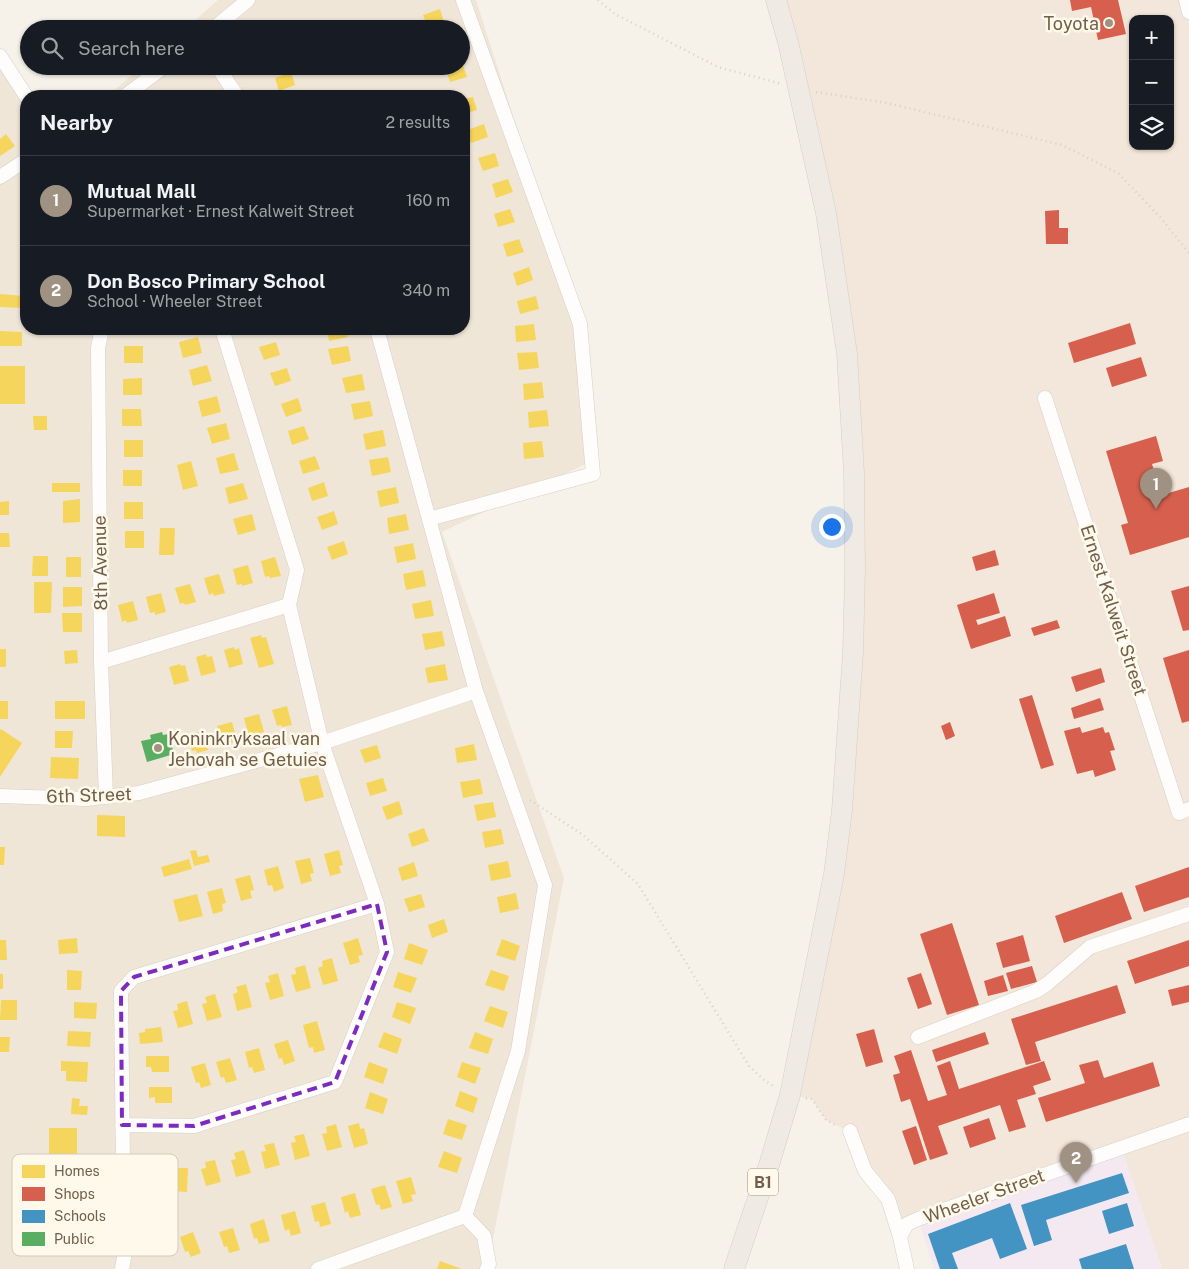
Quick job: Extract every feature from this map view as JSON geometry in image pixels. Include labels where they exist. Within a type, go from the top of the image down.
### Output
[{"type":"highway","name":"B1","points":[[734,1269],[790,1095],[834,874],[841,819],[853,652],[855,570],[854,473],[847,354],[826,213],[788,42],[776,0]]},
{"type":"street","points":[[224,20],[248,0]]},
{"type":"street","points":[[429,519],[593,474],[580,324],[463,0]]},
{"type":"street","points":[[1186,0],[1189,12]]},
{"type":"street","points":[[0,56],[22,90]]},
{"type":"street","points":[[133,90],[153,75]]},
{"type":"street","points":[[222,75],[233,90]]},
{"type":"street","points":[[0,177],[20,164]]},
{"type":"street","name":"8th Avenue","points":[[101,335],[98,348],[101,662],[106,798]]},
{"type":"street","points":[[122,1125],[194,1126],[335,1082],[387,952],[377,904],[322,744],[289,605],[297,570],[224,335]]},
{"type":"street","points":[[379,335],[476,691],[545,884],[518,1051],[465,1216]]},
{"type":"street","name":"Ernest Kalweit Street","points":[[1045,398],[1180,812],[1189,810]]},
{"type":"street","points":[[101,662],[289,605]]},
{"type":"street","name":"6th Street","points":[[0,796],[86,799],[139,793],[322,744],[476,691]]},
{"type":"street","points":[[122,1154],[121,991],[134,977],[377,904]]},
{"type":"street","points":[[918,1037],[1036,991],[1047,984],[1090,946],[1189,914]]},
{"type":"street","name":"Wheeler Street","points":[[900,1237],[907,1224],[918,1219],[1189,1124]]},
{"type":"street","points":[[850,1132],[865,1171],[888,1199],[900,1237],[907,1269]]},
{"type":"street","points":[[318,1269],[465,1216]]},
{"type":"street","points":[[465,1216],[484,1236],[489,1264],[487,1269]]},
{"type":"street","points":[[122,1269],[124,1256]]},
{"type":"path","points":[[598,0],[615,14],[718,67],[798,89],[887,103],[1062,145],[1118,173],[1160,217],[1189,253]]},
{"type":"path","points":[[510,786],[583,835],[638,884],[748,1066],[764,1080],[790,1095],[812,1100],[826,1120],[850,1132]]},
{"type":"highlighted area","points":[[377,904],[387,952],[335,1082],[194,1126],[122,1125],[121,991],[134,977]]},
{"type":"shaded area","points":[[218,0],[476,0],[583,334],[594,460],[442,532],[564,878],[487,1269],[0,1269],[0,56],[22,90],[20,90],[20,335],[470,335],[470,90],[115,90],[132,75],[470,75],[470,20],[195,20]]},
{"type":"shaded area","points":[[776,0],[1186,0],[1189,12],[1189,1269],[1162,1269],[1121,1147],[918,1219],[900,1237],[850,1132],[826,1120],[812,1099],[790,1095],[849,723],[847,354]]},
{"type":"shaded area","points":[[1121,1147],[1162,1269],[934,1269],[918,1219]]},
{"type":"building: Homes","points":[[440,9],[443,20],[425,20],[423,15]]},
{"type":"building: Homes","points":[[283,75],[292,75],[295,85],[279,90],[275,78]]},
{"type":"building: Homes","points":[[448,75],[466,75],[467,77],[450,82]]},
{"type":"building: Homes","points":[[473,97],[477,110],[470,112],[470,98]]},
{"type":"building: Homes","points":[[484,124],[488,137],[471,143],[470,129]]},
{"type":"building: Homes","points":[[6,134],[15,146],[0,156],[0,139]]},
{"type":"building: Homes","points":[[495,153],[499,166],[483,171],[478,158]]},
{"type":"building: Homes","points":[[508,179],[513,192],[496,198],[492,184]]},
{"type":"building: Homes","points":[[510,209],[515,222],[498,227],[494,214]]},
{"type":"building: Homes","points":[[519,239],[524,252],[507,257],[503,244]]},
{"type":"building: Homes","points":[[529,267],[533,280],[517,286],[513,273]]},
{"type":"building: Homes","points":[[0,294],[20,296],[20,308],[0,307]]},
{"type":"building: Homes","points":[[536,296],[539,309],[520,314],[517,301]]},
{"type":"building: Homes","points":[[534,324],[536,340],[516,342],[515,326]]},
{"type":"building: Homes","points":[[0,331],[20,332],[20,335],[22,335],[22,346],[0,346]]},
{"type":"building: Homes","points":[[328,335],[348,335],[348,337],[329,341]]},
{"type":"building: Homes","points":[[198,337],[202,353],[183,358],[179,342]]},
{"type":"building: Homes","points":[[276,342],[280,355],[264,360],[259,347]]},
{"type":"building: Homes","points":[[124,346],[143,346],[143,363],[124,363]]},
{"type":"building: Homes","points":[[348,346],[351,361],[332,365],[328,349]]},
{"type":"building: Homes","points":[[537,352],[539,368],[519,370],[517,353]]},
{"type":"building: Homes","points":[[207,365],[212,381],[193,386],[189,370]]},
{"type":"building: Homes","points":[[0,366],[25,366],[25,404],[0,404]]},
{"type":"building: Homes","points":[[287,368],[291,381],[275,386],[270,373]]},
{"type":"building: Homes","points":[[362,374],[365,390],[346,393],[342,378]]},
{"type":"building: Homes","points":[[142,378],[142,395],[123,395],[123,379]]},
{"type":"building: Homes","points":[[542,382],[544,398],[524,400],[523,384]]},
{"type":"building: Homes","points":[[217,396],[221,412],[202,417],[198,401]]},
{"type":"building: Homes","points":[[298,398],[302,411],[286,417],[281,404]]},
{"type":"building: Homes","points":[[370,401],[373,416],[354,420],[351,404]]},
{"type":"building: Homes","points":[[122,409],[141,409],[142,426],[122,426]]},
{"type":"building: Homes","points":[[547,410],[549,426],[529,428],[528,412]]},
{"type":"building: Homes","points":[[33,416],[47,416],[47,430],[34,430]]},
{"type":"building: Homes","points":[[226,423],[230,439],[212,444],[207,428]]},
{"type":"building: Homes","points":[[304,426],[309,439],[292,445],[288,431]]},
{"type":"building: Homes","points":[[383,430],[386,446],[366,450],[363,434]]},
{"type":"building: Homes","points":[[124,440],[143,440],[143,457],[124,457]]},
{"type":"building: Homes","points":[[542,441],[544,457],[524,459],[523,443]]},
{"type":"building: Homes","points":[[234,453],[239,470],[220,474],[216,458]]},
{"type":"building: Homes","points":[[315,456],[320,469],[303,474],[299,461]]},
{"type":"building: Homes","points":[[388,457],[391,472],[372,476],[369,460]]},
{"type":"building: Homes","points":[[191,461],[198,486],[183,490],[177,465]]},
{"type":"building: Homes","points":[[123,470],[142,470],[142,486],[123,486]]},
{"type":"building: Homes","points":[[324,482],[328,496],[312,501],[308,488]]},
{"type":"building: Homes","points":[[52,483],[80,483],[80,492],[52,492]]},
{"type":"building: Homes","points":[[243,483],[248,499],[229,504],[225,488]]},
{"type":"building: Homes","points":[[396,487],[399,503],[380,507],[377,491]]},
{"type":"building: Homes","points":[[80,499],[80,522],[63,523],[63,501]]},
{"type":"building: Homes","points":[[9,501],[9,515],[0,515],[0,502]]},
{"type":"building: Homes","points":[[124,502],[143,502],[143,519],[124,519]]},
{"type":"building: Homes","points":[[334,511],[338,524],[322,530],[317,517]]},
{"type":"building: Homes","points":[[252,514],[256,530],[238,535],[233,519]]},
{"type":"building: Homes","points":[[406,514],[409,530],[389,534],[387,518]]},
{"type":"building: Homes","points":[[160,528],[175,528],[174,555],[159,555]]},
{"type":"building: Homes","points":[[125,531],[144,531],[144,548],[125,548]]},
{"type":"building: Homes","points":[[0,533],[9,533],[10,547],[0,547]]},
{"type":"building: Homes","points":[[344,541],[348,554],[332,560],[327,547]]},
{"type":"building: Homes","points":[[413,543],[416,559],[397,563],[394,547]]},
{"type":"building: Homes","points":[[33,556],[48,556],[48,576],[32,576]]},
{"type":"building: Homes","points":[[66,557],[81,557],[81,577],[66,577]]},
{"type":"building: Homes","points":[[275,557],[281,576],[265,577],[261,561]]},
{"type":"building: Homes","points":[[248,565],[253,583],[242,586],[242,584],[237,585],[233,569]]},
{"type":"building: Homes","points":[[423,570],[426,586],[406,590],[403,574]]},
{"type":"building: Homes","points":[[219,574],[225,593],[214,596],[213,593],[209,595],[204,578]]},
{"type":"building: Homes","points":[[34,582],[52,582],[51,613],[34,613]]},
{"type":"building: Homes","points":[[190,584],[196,602],[185,605],[184,603],[180,604],[175,588]]},
{"type":"building: Homes","points":[[63,587],[82,587],[82,606],[63,607]]},
{"type":"building: Homes","points":[[161,593],[166,612],[155,615],[155,612],[150,613],[146,597]]},
{"type":"building: Homes","points":[[431,600],[434,616],[415,619],[412,604]]},
{"type":"building: Homes","points":[[133,601],[138,620],[127,623],[126,620],[122,622],[118,605]]},
{"type":"building: Homes","points":[[62,613],[82,613],[82,632],[63,632]]},
{"type":"building: Homes","points":[[442,631],[445,646],[425,650],[422,634]]},
{"type":"building: Homes","points":[[261,635],[262,638],[266,637],[274,664],[259,668],[250,638]]},
{"type":"building: Homes","points":[[234,647],[235,650],[239,648],[243,664],[229,668],[224,650]]},
{"type":"building: Homes","points":[[0,649],[6,649],[6,667],[0,667]]},
{"type":"building: Homes","points":[[77,650],[78,663],[65,664],[64,651]]},
{"type":"building: Homes","points":[[206,654],[207,657],[212,656],[216,672],[201,676],[196,657]]},
{"type":"building: Homes","points":[[180,664],[181,666],[185,665],[189,681],[174,685],[169,667]]},
{"type":"building: Homes","points":[[445,664],[448,680],[428,683],[425,668]]},
{"type":"building: Homes","points":[[0,701],[8,701],[8,719],[0,719]]},
{"type":"building: Homes","points":[[55,701],[85,701],[85,719],[55,719]]},
{"type":"building: Homes","points":[[287,706],[292,725],[277,726],[272,710]]},
{"type":"building: Homes","points":[[259,714],[264,732],[254,735],[253,733],[248,734],[244,718]]},
{"type":"building: Homes","points":[[232,722],[237,741],[226,744],[226,741],[221,742],[217,726]]},
{"type":"building: Homes","points":[[0,730],[22,743],[0,777]]},
{"type":"building: Homes","points":[[55,731],[73,731],[72,748],[55,748]]},
{"type":"building: Homes","points":[[202,731],[208,750],[197,753],[196,750],[192,751],[188,735]]},
{"type":"building: Homes","points":[[474,744],[477,760],[457,763],[455,748]]},
{"type":"building: Homes","points":[[377,745],[381,758],[365,763],[360,750]]},
{"type":"building: Homes","points":[[51,757],[79,758],[78,779],[50,778]]},
{"type":"building: Homes","points":[[318,775],[324,797],[305,802],[299,779]]},
{"type":"building: Homes","points":[[383,778],[387,791],[370,796],[366,783]]},
{"type":"building: Homes","points":[[480,779],[483,794],[463,798],[460,782]]},
{"type":"building: Homes","points":[[399,801],[403,814],[387,820],[382,807]]},
{"type":"building: Homes","points":[[493,802],[496,817],[477,821],[474,805]]},
{"type":"building: Homes","points":[[97,815],[125,816],[125,837],[97,836]]},
{"type":"building: Homes","points":[[424,828],[429,841],[412,847],[408,834]]},
{"type":"building: Homes","points":[[501,829],[504,844],[485,848],[482,832]]},
{"type":"building: Homes","points":[[0,847],[5,847],[4,865],[0,865]]},
{"type":"building: Homes","points":[[196,850],[198,857],[208,855],[210,862],[194,866],[190,851]]},
{"type":"building: Homes","points":[[339,850],[343,865],[339,866],[341,873],[330,876],[324,854]]},
{"type":"building: Homes","points":[[310,858],[314,873],[310,874],[312,881],[301,884],[295,861]]},
{"type":"building: Homes","points":[[189,859],[192,869],[164,877],[161,867]]},
{"type":"building: Homes","points":[[508,861],[511,877],[491,881],[488,865]]},
{"type":"building: Homes","points":[[414,862],[418,876],[402,881],[398,868]]},
{"type":"building: Homes","points":[[278,866],[284,888],[274,892],[272,885],[268,886],[264,870]]},
{"type":"building: Homes","points":[[250,875],[254,890],[250,891],[252,898],[241,901],[235,879]]},
{"type":"building: Homes","points":[[222,888],[226,903],[222,904],[223,911],[213,914],[207,892]]},
{"type":"building: Homes","points":[[516,893],[519,909],[500,913],[497,897]]},
{"type":"building: Homes","points":[[197,894],[203,916],[179,922],[173,900]]},
{"type":"building: Homes","points":[[421,894],[425,907],[409,912],[404,899]]},
{"type":"building: Homes","points":[[444,919],[448,932],[432,938],[428,925]]},
{"type":"building: Homes","points":[[77,938],[78,953],[59,954],[58,940]]},
{"type":"building: Homes","points":[[358,938],[363,955],[358,956],[360,962],[350,965],[343,943]]},
{"type":"building: Homes","points":[[502,939],[520,946],[515,961],[496,955]]},
{"type":"building: Homes","points":[[0,940],[6,940],[7,960],[0,960]]},
{"type":"building: Homes","points":[[409,943],[428,950],[422,965],[404,959]]},
{"type":"building: Homes","points":[[332,958],[338,981],[323,985],[318,968],[323,966],[322,961]]},
{"type":"building: Homes","points":[[305,965],[311,988],[296,992],[291,975],[296,974],[295,968]]},
{"type":"building: Homes","points":[[67,970],[82,971],[81,990],[67,990]]},
{"type":"building: Homes","points":[[491,970],[509,976],[504,991],[485,985]]},
{"type":"building: Homes","points":[[398,972],[417,978],[411,993],[393,987]]},
{"type":"building: Homes","points":[[278,973],[284,996],[270,1000],[265,983],[270,982],[268,976]]},
{"type":"building: Homes","points":[[0,974],[3,974],[3,989],[0,989]]},
{"type":"building: Homes","points":[[246,984],[252,1007],[237,1011],[233,994],[238,992],[236,987]]},
{"type":"building: Homes","points":[[215,994],[222,1017],[207,1021],[202,1004],[207,1003],[205,997]]},
{"type":"building: Homes","points":[[1,1000],[17,1000],[17,1020],[0,1020]]},
{"type":"building: Homes","points":[[187,1001],[193,1024],[178,1028],[173,1011],[178,1010],[177,1004]]},
{"type":"building: Homes","points":[[74,1002],[97,1003],[96,1019],[74,1018]]},
{"type":"building: Homes","points":[[397,1002],[416,1008],[410,1024],[392,1017]]},
{"type":"building: Homes","points":[[490,1006],[508,1012],[503,1028],[484,1021]]},
{"type":"building: Homes","points":[[317,1021],[325,1050],[314,1053],[313,1047],[309,1048],[303,1025]]},
{"type":"building: Homes","points":[[161,1027],[163,1042],[140,1044],[139,1033],[145,1032],[145,1029]]},
{"type":"building: Homes","points":[[68,1031],[91,1032],[90,1047],[67,1046]]},
{"type":"building: Homes","points":[[384,1032],[402,1039],[397,1054],[378,1047]]},
{"type":"building: Homes","points":[[475,1032],[493,1039],[488,1054],[469,1048]]},
{"type":"building: Homes","points":[[0,1037],[10,1037],[9,1052],[0,1052]]},
{"type":"building: Homes","points":[[288,1040],[295,1061],[284,1065],[282,1058],[279,1059],[274,1044]]},
{"type":"building: Homes","points":[[259,1048],[265,1070],[254,1073],[252,1067],[249,1068],[245,1052]]},
{"type":"building: Homes","points":[[146,1056],[169,1056],[169,1072],[152,1072],[151,1067],[146,1067]]},
{"type":"building: Homes","points":[[230,1058],[237,1080],[226,1083],[224,1077],[221,1078],[216,1062]]},
{"type":"building: Homes","points":[[61,1061],[88,1062],[87,1082],[66,1081],[66,1071],[61,1071]]},
{"type":"building: Homes","points":[[369,1062],[388,1069],[383,1084],[364,1077]]},
{"type":"building: Homes","points":[[462,1062],[481,1068],[475,1084],[457,1077]]},
{"type":"building: Homes","points":[[205,1063],[211,1085],[201,1088],[199,1082],[196,1083],[191,1067]]},
{"type":"building: Homes","points":[[149,1087],[172,1087],[172,1103],[155,1103],[155,1097],[149,1098]]},
{"type":"building: Homes","points":[[460,1091],[478,1098],[473,1113],[455,1106]]},
{"type":"building: Homes","points":[[370,1092],[388,1099],[383,1114],[365,1108]]},
{"type":"building: Homes","points":[[72,1098],[80,1099],[79,1106],[88,1106],[87,1115],[71,1114]]},
{"type":"building: Homes","points":[[448,1119],[467,1125],[462,1140],[443,1134]]},
{"type":"building: Homes","points":[[359,1123],[360,1129],[364,1128],[368,1144],[354,1148],[348,1126]]},
{"type":"building: Homes","points":[[336,1124],[342,1147],[327,1151],[322,1134],[327,1133],[326,1127]]},
{"type":"building: Homes","points":[[49,1128],[77,1128],[77,1154],[49,1154]]},
{"type":"building: Homes","points":[[304,1134],[310,1156],[295,1160],[291,1143],[296,1142],[294,1136]]},
{"type":"building: Homes","points":[[274,1143],[280,1165],[265,1169],[261,1152],[266,1151],[264,1145]]},
{"type":"building: Homes","points":[[244,1150],[251,1173],[236,1177],[231,1160],[236,1159],[234,1153]]},
{"type":"building: Homes","points":[[444,1151],[462,1158],[457,1173],[438,1167]]},
{"type":"building: Homes","points":[[215,1160],[221,1182],[206,1186],[201,1169],[206,1168],[205,1162]]},
{"type":"building: Homes","points":[[178,1168],[188,1168],[187,1192],[178,1191]]},
{"type":"building: Homes","points":[[411,1177],[416,1194],[411,1195],[413,1201],[403,1204],[396,1181]]},
{"type":"building: Homes","points":[[385,1185],[392,1207],[381,1210],[379,1204],[376,1205],[371,1189]]},
{"type":"building: Homes","points":[[355,1193],[361,1215],[350,1218],[348,1211],[345,1213],[341,1197]]},
{"type":"building: Homes","points":[[325,1202],[331,1224],[320,1227],[319,1221],[315,1222],[311,1206]]},
{"type":"building: Homes","points":[[295,1211],[301,1233],[291,1236],[289,1229],[285,1231],[281,1215]]},
{"type":"building: Homes","points":[[264,1219],[270,1241],[259,1244],[257,1238],[254,1239],[250,1224]]},
{"type":"building: Homes","points":[[233,1228],[240,1250],[229,1253],[227,1246],[224,1247],[219,1232]]},
{"type":"building: Homes","points":[[193,1232],[201,1253],[191,1257],[188,1251],[185,1252],[180,1237]]},
{"type":"building: Homes","points":[[440,1261],[462,1269],[437,1269]]},
{"type":"building: Shops","name":"Toyota","points":[[1070,0],[1118,0],[1126,34],[1098,40],[1091,7],[1072,11]]},
{"type":"building: Shops","points":[[1059,210],[1059,228],[1068,228],[1068,244],[1046,244],[1045,211]]},
{"type":"building: Shops","points":[[1130,323],[1136,344],[1074,363],[1068,343]]},
{"type":"building: Shops","points":[[1141,357],[1147,376],[1112,387],[1106,368]]},
{"type":"building: Shops","points":[[1156,436],[1163,461],[1152,464],[1162,495],[1189,487],[1189,537],[1130,555],[1121,525],[1128,523],[1106,451]]},
{"type":"building: Shops","points":[[995,550],[999,565],[976,571],[972,557]]},
{"type":"building: Shops","points":[[1189,586],[1189,630],[1183,631],[1171,591]]},
{"type":"building: Shops","points":[[994,593],[1000,613],[976,620],[978,625],[1005,616],[1011,636],[971,649],[957,605]]},
{"type":"building: Shops","points":[[1057,620],[1060,628],[1034,636],[1031,628]]},
{"type":"building: Shops","points":[[1189,650],[1189,721],[1182,723],[1163,658]]},
{"type":"building: Shops","points":[[1101,668],[1105,682],[1076,692],[1071,677]]},
{"type":"building: Shops","points":[[1032,695],[1054,765],[1041,769],[1019,699]]},
{"type":"building: Shops","points":[[1100,698],[1104,710],[1074,719],[1071,708]]},
{"type":"building: Shops","points":[[950,722],[955,736],[946,740],[941,726]]},
{"type":"building: Shops","points":[[1080,727],[1082,733],[1103,727],[1105,733],[1109,732],[1115,750],[1110,751],[1116,770],[1095,777],[1093,770],[1077,774],[1064,731]]},
{"type":"building: Shops","points":[[1189,867],[1189,897],[1144,912],[1135,886]]},
{"type":"building: Shops","points":[[1122,892],[1132,919],[1064,943],[1055,916]]},
{"type":"building: Shops","points":[[952,923],[979,1005],[947,1015],[920,934]]},
{"type":"building: Shops","points":[[1023,935],[1030,961],[1003,968],[996,943]]},
{"type":"building: Shops","points":[[1189,940],[1189,966],[1135,984],[1127,961]]},
{"type":"building: Shops","points":[[1032,966],[1037,982],[1011,989],[1006,973]]},
{"type":"building: Shops","points":[[921,973],[932,1004],[918,1009],[907,978]]},
{"type":"building: Shops","points":[[1003,975],[1008,991],[988,996],[984,981]]},
{"type":"building: Shops","points":[[1117,985],[1126,1013],[1035,1042],[1041,1061],[1026,1065],[1011,1019]]},
{"type":"building: Shops","points":[[1189,985],[1189,1002],[1172,1006],[1168,990]]},
{"type":"building: Shops","points":[[874,1029],[883,1062],[866,1067],[856,1034]]},
{"type":"building: Shops","points":[[985,1032],[989,1044],[936,1062],[932,1050]]},
{"type":"building: Shops","points":[[911,1050],[928,1101],[947,1095],[937,1066],[950,1061],[959,1089],[1044,1061],[1051,1080],[1033,1086],[1036,1094],[1017,1100],[1026,1127],[1009,1132],[1000,1105],[938,1126],[948,1154],[930,1160],[910,1099],[901,1102],[893,1075],[900,1073],[894,1056]]},
{"type":"building: Shops","points":[[1098,1060],[1104,1078],[1153,1062],[1160,1086],[1046,1122],[1038,1098],[1085,1083],[1079,1065]]},
{"type":"building: Shops","points":[[989,1118],[996,1139],[970,1148],[963,1127]]},
{"type":"building: Shops","points":[[916,1126],[927,1160],[914,1165],[902,1131]]},
{"type":"building: Schools","points":[[1122,1173],[1129,1193],[1046,1220],[1052,1240],[1034,1246],[1021,1205]]},
{"type":"building: Schools","points":[[1010,1203],[1027,1249],[1000,1259],[992,1238],[952,1253],[958,1269],[940,1269],[928,1234]]},
{"type":"building: Schools","points":[[1127,1203],[1134,1226],[1109,1234],[1102,1211]]},
{"type":"building: Schools","points":[[1126,1244],[1134,1269],[1082,1269],[1079,1259]]},
{"type":"building: Public","name":"Koninkryksaal van Jehovah se Getuies","points":[[162,732],[163,735],[169,734],[174,754],[147,762],[141,741],[151,739],[150,735]]},
{"type":"place","name":"Toyota","points":[[1109,23]]},
{"type":"place","name":"Mutual Mall","points":[[1156,509]]},
{"type":"place","name":"Koninkryksaal van Jehovah se Getuies","points":[[158,748]]},
{"type":"place","name":"Don Bosco Primary School","points":[[1076,1183]]}]
